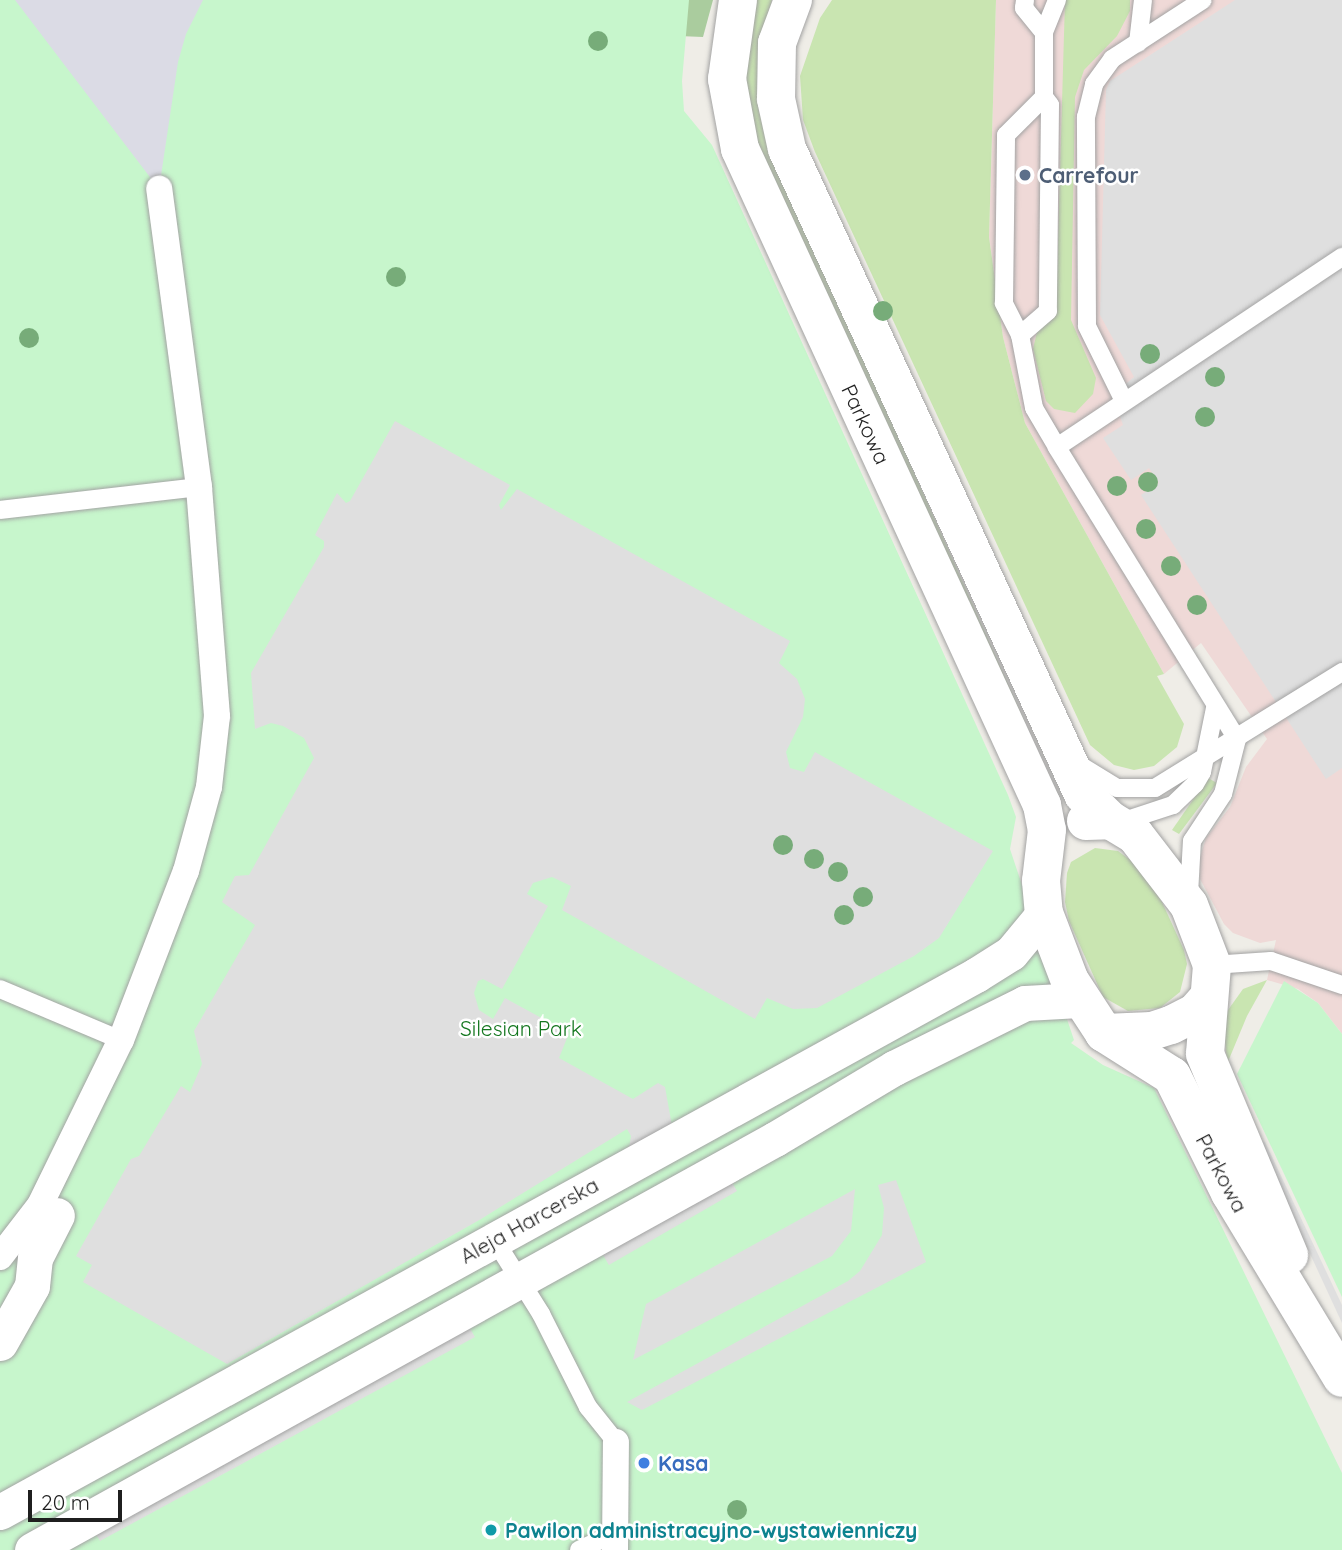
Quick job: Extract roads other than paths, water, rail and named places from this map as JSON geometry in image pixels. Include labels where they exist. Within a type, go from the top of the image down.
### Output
[{"type":"street","name":"Parkowa","points":[[738,0],[727,79],[740,149],[1036,791],[1045,816],[1047,839]]},
{"type":"street","name":"Parkowa","points":[[793,0],[777,43],[776,99],[787,149],[1083,794],[1113,822]]},
{"type":"street","points":[[0,1257],[40,1205],[121,1040],[186,871],[210,776],[217,716],[199,487],[159,189]]},
{"type":"street","points":[[1113,822],[1141,841],[1189,905],[1210,981],[1195,1013],[1171,1025],[1142,1032],[1104,1033],[1079,1000],[1044,913],[1041,881],[1047,839],[1067,825],[1113,822]]},
{"type":"street","name":"Aleja Harcerska","points":[[0,1512],[1004,958],[1044,913]]},
{"type":"street","name":"Parkowa","points":[[1210,981],[1205,1054],[1252,1158],[1320,1336]]},
{"type":"street","points":[[32,1550],[704,1178],[834,1101],[1025,1003],[1079,1000]]},
{"type":"street","name":"Parkowa","points":[[1104,1033],[1172,1076],[1230,1193],[1320,1336],[1342,1378]]},
{"type":"street","points":[[681,1136],[704,1178]]},
{"type":"street","points":[[0,1293],[35,1258],[57,1215]]},
{"type":"street","points":[[0,1342],[32,1286],[35,1258]]},
{"type":"street","points":[[308,1344],[330,1384]]},
{"type":"street","points":[[615,1542],[616,1442]]},
{"type":"lane","points":[[1025,0],[1024,8],[1044,33]]},
{"type":"lane","points":[[1020,335],[1048,311],[1050,105],[1044,97],[1044,33],[1057,0]]},
{"type":"lane","points":[[1138,43],[1143,0]]},
{"type":"lane","points":[[1124,401],[1087,326],[1086,117],[1102,69],[1202,0]]},
{"type":"lane","points":[[1044,97],[1006,135],[1004,303],[1020,335],[1034,408],[1215,708],[1237,739],[1223,794],[1192,841],[1189,905]]},
{"type":"lane","points":[[1057,447],[1342,257]]},
{"type":"lane","points":[[0,510],[199,487]]},
{"type":"lane","points":[[1067,756],[1105,785],[1137,790],[1170,781],[1206,755],[1237,739],[1342,672]]},
{"type":"lane","points":[[1113,822],[1156,813],[1184,797],[1202,772],[1215,708]]},
{"type":"lane","points":[[1210,981],[1271,961],[1342,985]]},
{"type":"lane","points":[[0,989],[121,1040]]},
{"type":"lane","points":[[494,1239],[588,1407],[616,1442]]},
{"type":"lane","points":[[579,1550],[615,1542]]},
{"type":"place","name":"Carrefour","points":[[1025,175]]},
{"type":"place","name":"Kasa","points":[[644,1463]]},
{"type":"place","name":"Pawilon administracyjno-wystawienniczy","points":[[491,1530]]},
{"type":"park label","name":"Silesian Park","points":[[521,1028]]}]
